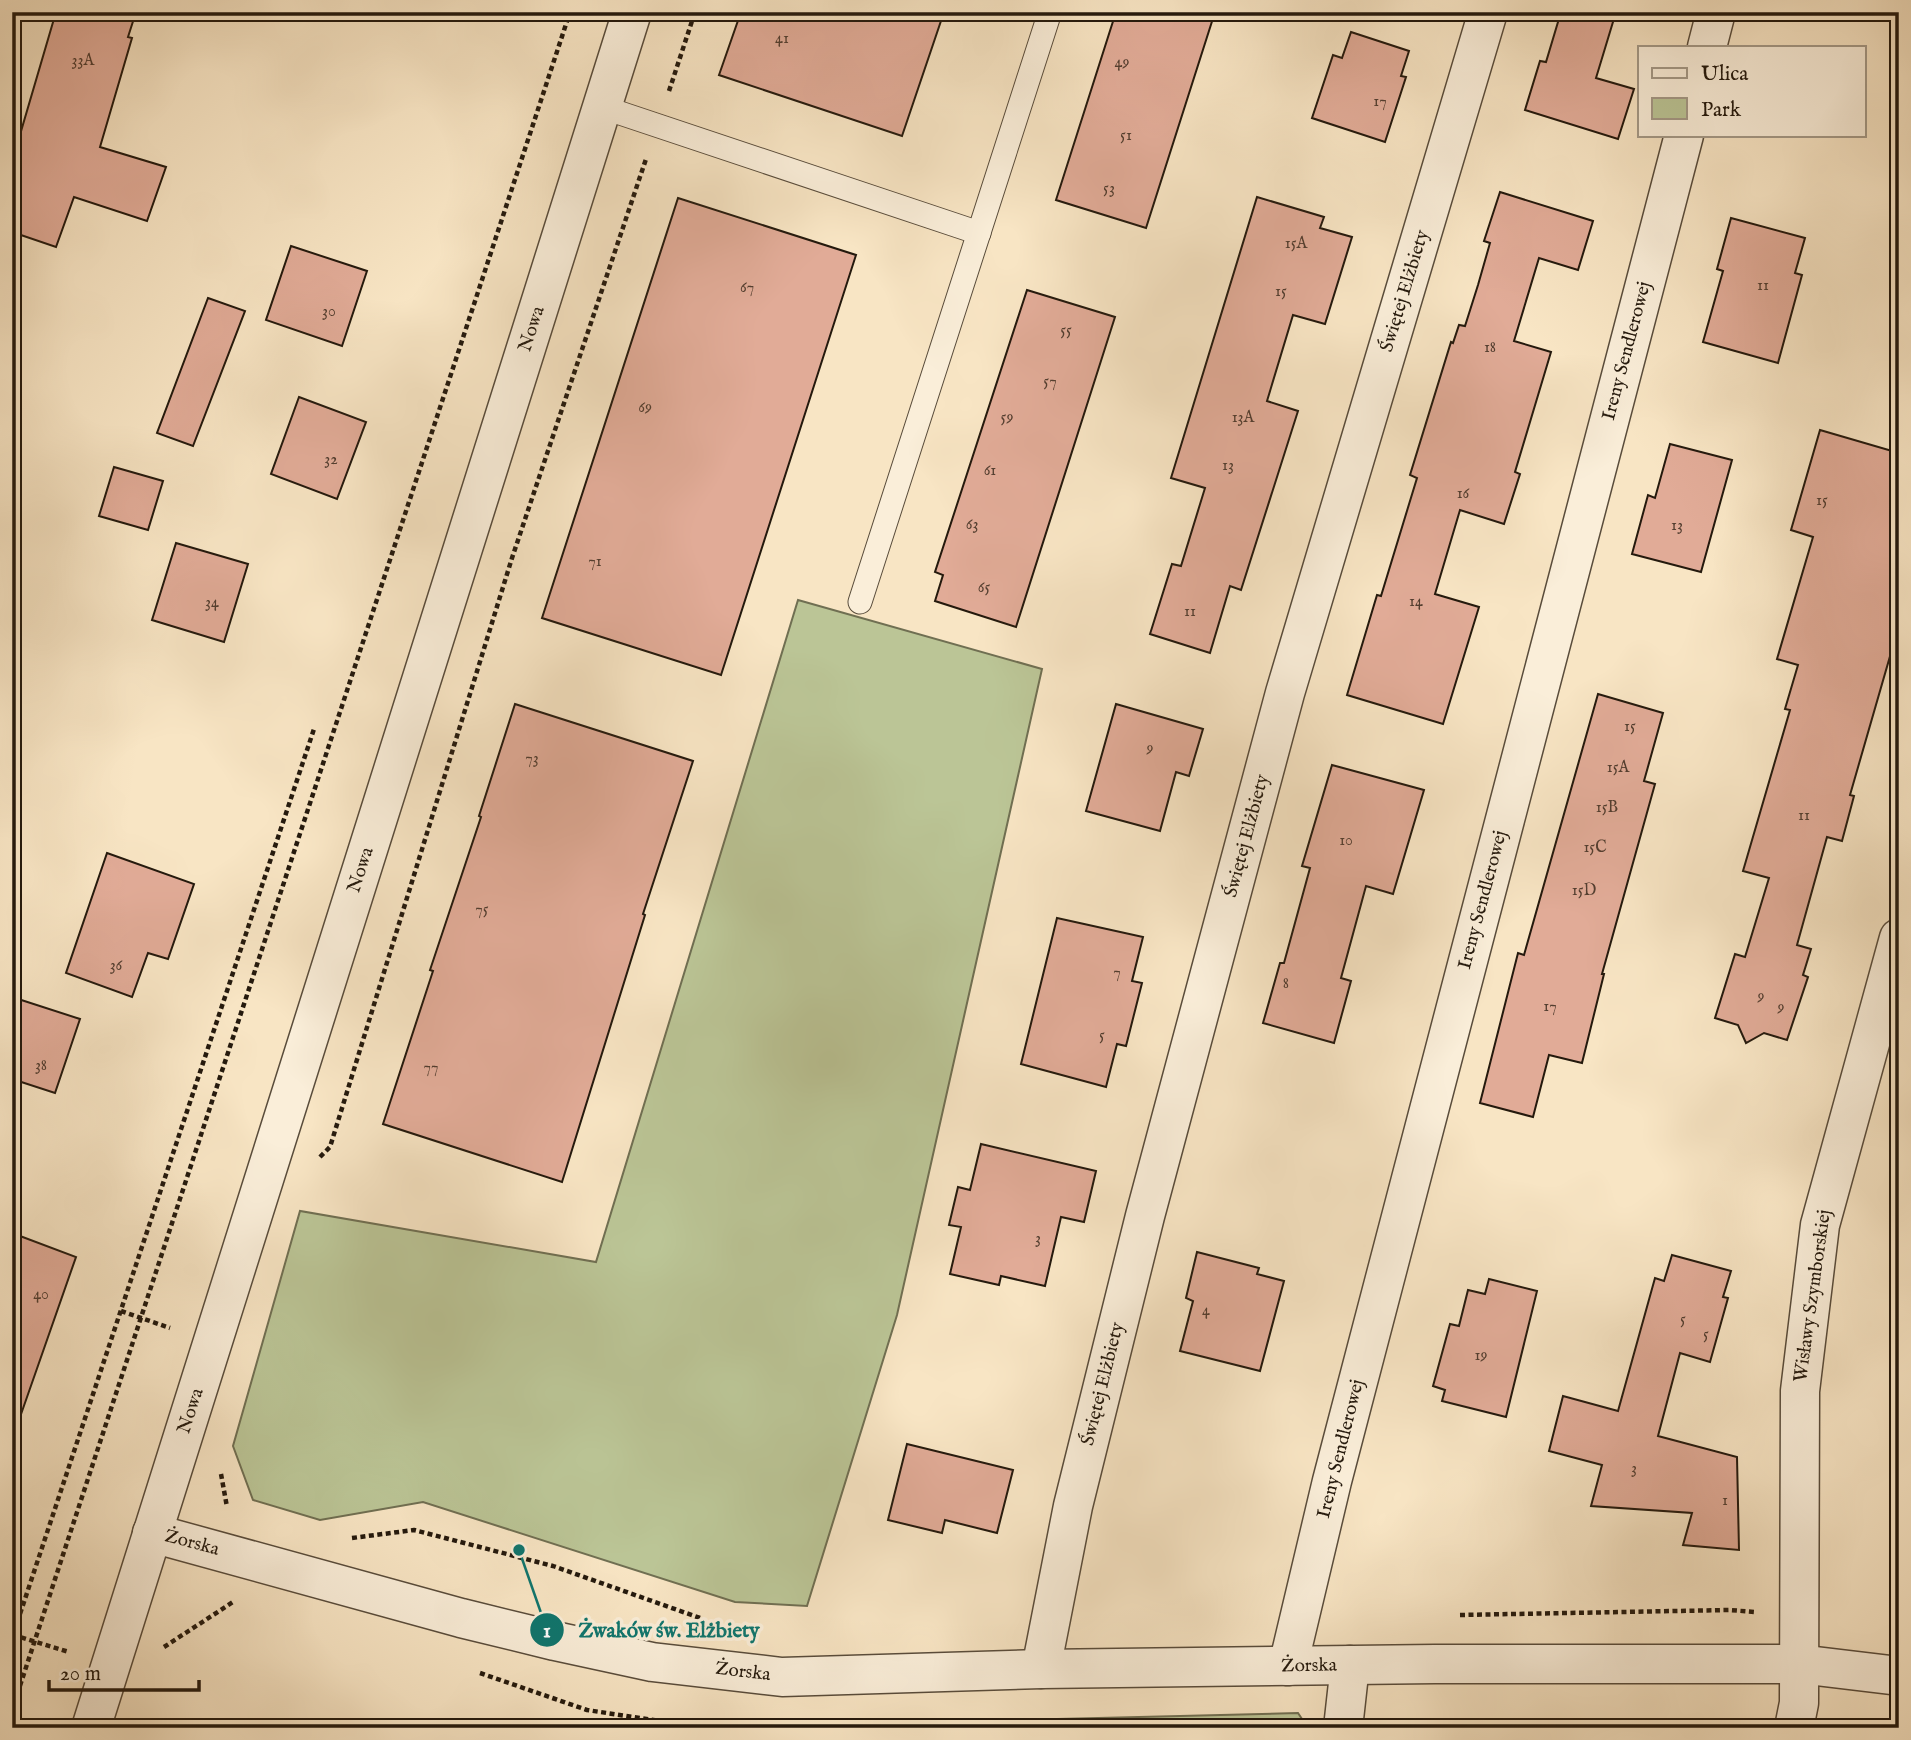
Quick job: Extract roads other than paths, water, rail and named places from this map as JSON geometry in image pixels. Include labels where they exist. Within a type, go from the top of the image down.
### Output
[{"type":"street","name":"Nowa","points":[[91,1728],[632,12]]},
{"type":"street","name":"Świętej Elżbiety","points":[[1041,1669],[1073,1506],[1138,1242],[1278,720],[1488,12]]},
{"type":"street","points":[[1707,46],[1716,12]]},
{"type":"street","name":"Ireny Sendlerowej","points":[[1288,1666],[1346,1429],[1684,136]]},
{"type":"street","name":"Wisławy Szymborskiej","points":[[1799,1664],[1800,1391],[1820,1225],[1899,938]]},
{"type":"street","name":"Żorska","points":[[152,1533],[461,1618],[652,1662],[782,1677],[1041,1669],[1350,1665],[1799,1664],[1899,1676]]},
{"type":"street","points":[[1794,1728],[1799,1703],[1799,1664]]},
{"type":"street","name":"Żorska","points":[[1343,1728],[1350,1665]]},
{"type":"lane","points":[[860,602],[1050,12]]},
{"type":"lane","points":[[602,107],[979,233]]},
{"type":"place","name":"Żwaków św. Elżbiety","points":[[519,1550]]}]
